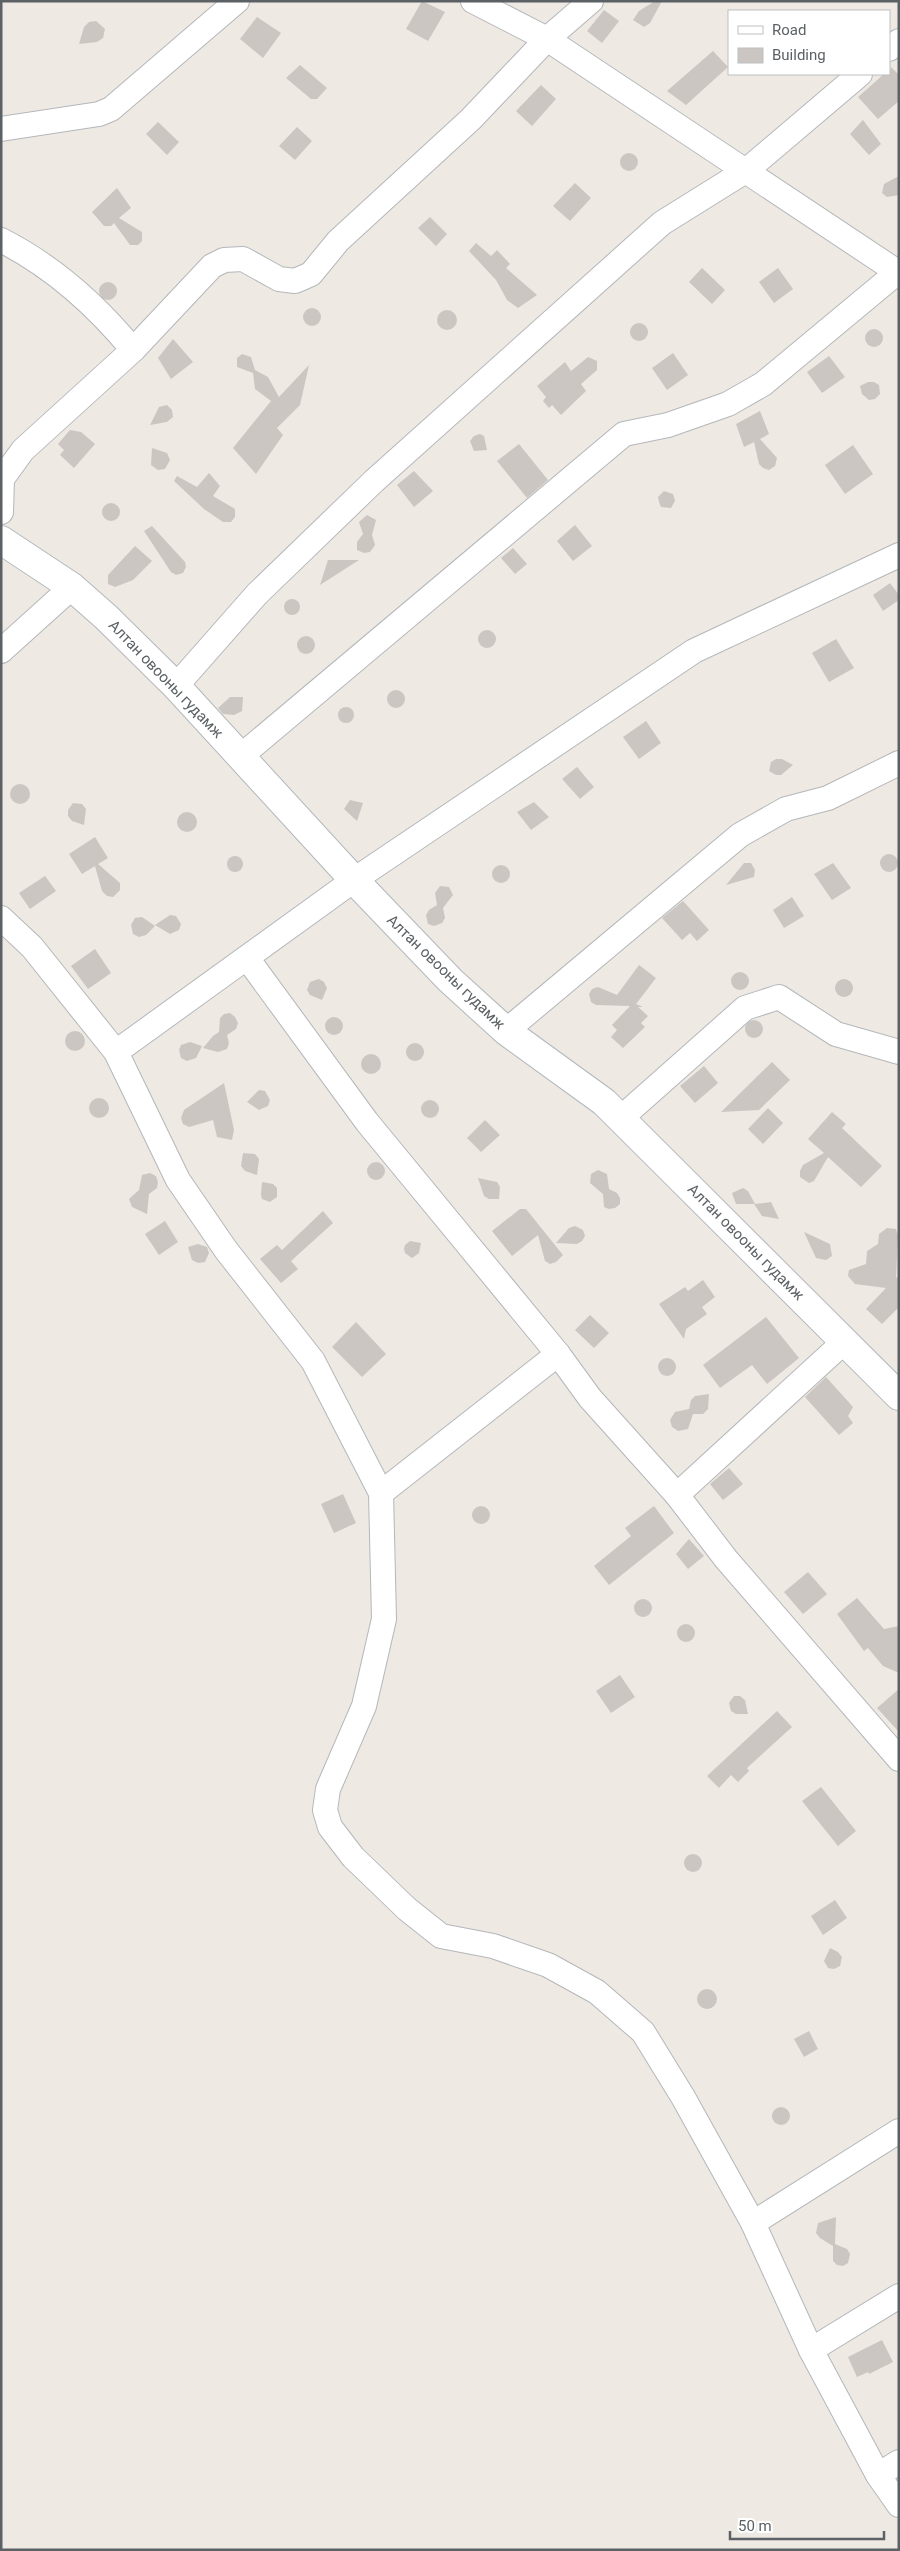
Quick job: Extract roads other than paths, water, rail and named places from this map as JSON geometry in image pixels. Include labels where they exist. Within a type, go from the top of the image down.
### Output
[{"type":"main road","name":"Алтан овооны гудамж","points":[[1,540],[72,587],[176,686],[354,880],[450,980],[506,1031],[604,1102],[899,1396]]},
{"type":"street","points":[[1,129],[100,114],[111,109],[237,1]]},
{"type":"street","points":[[241,756],[624,434],[668,425],[720,407],[763,384],[898,272],[865,252],[747,170],[547,39],[473,1]]},
{"type":"street","points":[[1,512],[2,479],[23,450],[133,350],[212,266],[224,260],[243,259],[279,279],[295,281],[311,274],[338,241],[471,118],[547,39],[591,1]]},
{"type":"street","points":[[176,686],[257,594],[374,481],[662,223],[747,170],[859,75]]},
{"type":"street","points":[[1,222],[7,243],[66,282],[114,327],[133,350]]},
{"type":"street","points":[[116,1052],[354,880],[694,651],[899,555]]},
{"type":"street","points":[[1,651],[72,587]]},
{"type":"street","points":[[506,1031],[740,835],[786,809],[828,798],[899,763]]},
{"type":"street","points":[[1,918],[32,947],[116,1052],[178,1180],[226,1250],[313,1361],[381,1493],[384,1619],[364,1706],[328,1789],[325,1810],[330,1827],[353,1857],[407,1910],[441,1936],[493,1946],[548,1965],[597,1992],[643,2032],[683,2097],[753,2223],[811,2350],[878,2475],[899,2505]]},
{"type":"street","points":[[247,958],[367,1122],[558,1354],[590,1398],[677,1495],[726,1559],[899,1759]]},
{"type":"street","points":[[620,1118],[745,1008],[779,997],[836,1034],[899,1052]]},
{"type":"street","points":[[677,1495],[845,1341]]},
{"type":"street","points":[[381,1493],[558,1354]]},
{"type":"street","points":[[753,2223],[899,2131]]},
{"type":"street","points":[[811,2350],[899,2296]]},
{"type":"street","points":[[878,2475],[899,2462]]}]
